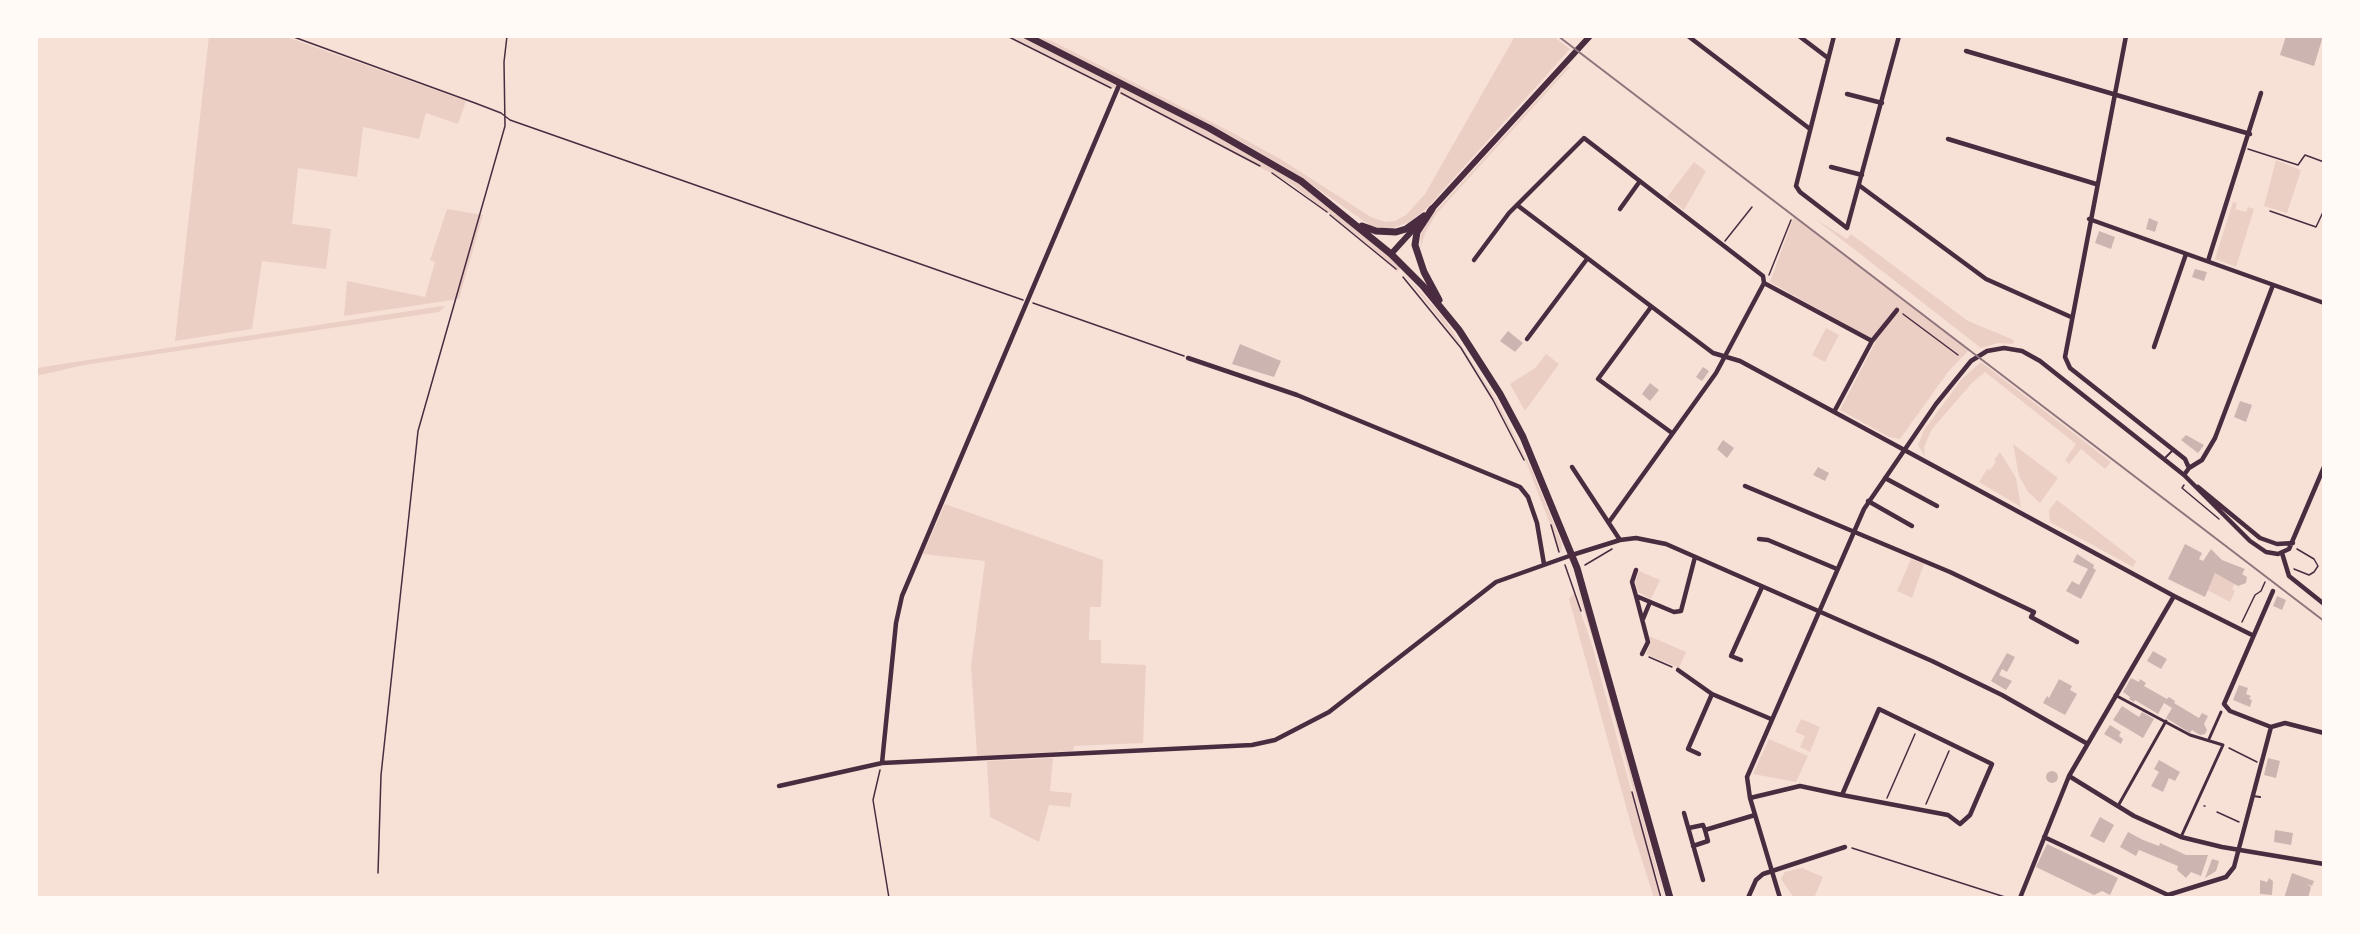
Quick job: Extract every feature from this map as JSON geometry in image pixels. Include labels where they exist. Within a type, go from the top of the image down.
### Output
[{"type":"main road","points":[[1026,36],[1118,87],[1271,163],[1354,223],[1390,254],[1444,310]]},
{"type":"main road","points":[[1390,254],[1588,38]]},
{"type":"main road","points":[[1354,223],[1376,231],[1396,232],[1412,225],[1432,209]]},
{"type":"main road","points":[[1432,209],[1417,232],[1415,245],[1424,272],[1444,310],[1473,351],[1518,429],[1572,555],[1670,898]]},
{"type":"street","points":[[1688,36],[1810,129]]},
{"type":"street","points":[[1798,36],[1828,58]]},
{"type":"street","points":[[1834,36],[1796,186],[1800,192],[1847,228],[1899,36]]},
{"type":"street","points":[[2126,36],[2065,353],[2070,368],[2174,449],[2185,459],[2189,468]]},
{"type":"street","points":[[1966,51],[2250,134]]},
{"type":"street","points":[[882,764],[900,602],[1118,87]]},
{"type":"street","points":[[2208,261],[2250,134],[2261,93]]},
{"type":"street","points":[[1847,94],[1882,103]]},
{"type":"street","points":[[1474,260],[1517,205],[1584,138],[1763,276],[1764,283],[1725,357],[1609,522]]},
{"type":"street","points":[[1948,139],[2096,184]]},
{"type":"street","points":[[1831,167],[1862,175]]},
{"type":"street","points":[[1620,209],[1640,181]]},
{"type":"street","points":[[1860,186],[1986,279],[2071,317]]},
{"type":"street","points":[[1517,205],[1708,350],[1740,361],[2174,596],[2253,635]]},
{"type":"street","points":[[2090,219],[2324,303]]},
{"type":"street","points":[[2154,347],[2186,254]]},
{"type":"street","points":[[1527,339],[1587,259]]},
{"type":"street","points":[[1764,283],[1872,341]]},
{"type":"street","points":[[2184,475],[2189,468],[2202,460],[2215,438],[2273,285]]},
{"type":"street","points":[[1651,307],[1598,379],[1672,433]]},
{"type":"street","points":[[1834,412],[1872,341],[1898,310]]},
{"type":"street","points":[[1780,898],[1750,798],[1747,777],[1868,501],[1961,371],[1981,354],[2004,348],[2022,351],[2040,361],[2184,475],[2256,546],[2266,552],[2282,553],[2292,543],[2324,467]]},
{"type":"street","points":[[1188,358],[1297,395],[1520,486],[1528,497],[1534,514],[1544,564]]},
{"type":"street","points":[[1572,467],[1620,540]]},
{"type":"street","points":[[1885,478],[1937,506]]},
{"type":"street","points":[[2194,484],[2216,499],[2260,538],[2282,545],[2292,543]]},
{"type":"street","points":[[1745,486],[1950,572],[2034,612],[2031,617],[2078,642]]},
{"type":"street","points":[[1868,501],[1912,526]]},
{"type":"street","points":[[779,786],[882,764],[1252,746],[1277,740],[1329,712],[1491,585],[1544,564],[1620,540],[1651,539],[1818,611],[1971,679],[2086,743]]},
{"type":"street","points":[[1759,539],[1768,540],[1837,569]]},
{"type":"street","points":[[2282,545],[2289,576],[2324,604]]},
{"type":"street","points":[[1636,596],[1676,613],[1682,610],[1695,558]]},
{"type":"street","points":[[1636,570],[1632,582],[1648,642],[1642,654]]},
{"type":"street","points":[[1741,660],[1731,656],[1762,587]]},
{"type":"street","points":[[2273,591],[2232,686],[2224,699],[2225,707],[2271,727],[2285,723],[2324,733]]},
{"type":"street","points":[[2020,898],[2069,776],[2086,743],[2174,596]]},
{"type":"street","points":[[1643,620],[1650,602]]},
{"type":"street","points":[[1678,670],[1712,694],[1771,719]]},
{"type":"street","points":[[1699,754],[1688,749],[1712,694]]},
{"type":"street","points":[[2115,695],[2190,735],[2210,739],[2223,745],[2181,837]]},
{"type":"street","points":[[1750,798],[1800,786],[1842,795],[1948,815],[1960,824],[1970,815],[1992,764],[1879,709],[1842,795]]},
{"type":"street","points":[[2210,739],[2221,712]]},
{"type":"street","points":[[2118,807],[2166,721]]},
{"type":"street","points":[[2044,837],[2165,895],[2188,893],[2228,876],[2234,868],[2271,727]]},
{"type":"street","points":[[2069,776],[2149,825],[2181,837],[2324,864]]},
{"type":"street","points":[[1684,813],[1703,880]]},
{"type":"street","points":[[1705,830],[1755,815]]},
{"type":"street","points":[[1689,828],[1703,825],[1708,840],[1693,846]]},
{"type":"street","points":[[1748,898],[1756,880],[1771,870],[1845,847]]},
{"type":"lane","points":[[2163,458],[2174,449]]},
{"type":"lane","points":[[2253,796],[2260,797]]},
{"type":"path","points":[[291,36],[458,96],[616,158],[1188,358]]},
{"type":"path","points":[[378,873],[383,754],[418,425],[481,213],[505,116],[504,66],[507,36]]},
{"type":"path","points":[[1007,36],[1118,87],[1292,186],[1398,271],[1461,348],[1493,400],[1527,467]]},
{"type":"path","points":[[2245,148],[2298,165],[2305,155],[2324,162]]},
{"type":"path","points":[[1723,244],[1752,207]]},
{"type":"path","points":[[2270,211],[2316,226],[2324,210]]},
{"type":"path","points":[[1772,270],[1791,220]]},
{"type":"path","points":[[1898,310],[1958,355]]},
{"type":"path","points":[[1551,525],[1567,572]]},
{"type":"path","points":[[1577,568],[1612,549],[1620,540]]},
{"type":"path","points":[[2292,543],[2318,564],[2315,571],[2309,575],[2292,568]]},
{"type":"path","points":[[2239,628],[2255,596],[2261,591],[2265,582]]},
{"type":"path","points":[[1642,654],[1678,670]]},
{"type":"path","points":[[1885,803],[1918,728]]},
{"type":"path","points":[[1924,810],[1952,745]]},
{"type":"path","points":[[2223,745],[2261,764]]},
{"type":"path","points":[[882,764],[873,800],[889,898]]},
{"type":"path","points":[[2217,812],[2245,825]]},
{"type":"path","points":[[1845,847],[2008,898]]},
{"type":"shaded area","points":[[209,36],[284,36],[466,101],[458,124],[426,113],[419,139],[363,127],[357,177],[298,168],[292,224],[331,229],[326,269],[262,261],[252,329],[175,341]]},
{"type":"shaded area","points":[[1010,36],[1022,36],[1118,84],[1115,89]]},
{"type":"shaded area","points":[[1035,36],[1052,41],[1235,134],[1282,160],[1371,217],[1385,222],[1395,221],[1406,215],[1425,194],[1515,36],[1553,36],[1570,49],[1427,208],[1409,222],[1390,229],[1371,226],[1295,173],[1220,130]]},
{"type":"shaded area","points":[[1568,66],[1570,67],[1437,213],[1426,231],[1420,249],[1421,234],[1428,220]]},
{"type":"shaded area","points":[[1119,85],[1209,130],[1299,182],[1402,266],[1397,272],[1365,242],[1293,185],[1116,90]]},
{"type":"shaded area","points":[[2276,160],[2301,170],[2287,213],[2264,206]]},
{"type":"shaded area","points":[[1694,162],[1706,171],[1684,210],[1667,197]]},
{"type":"shaded area","points":[[2233,202],[2237,203],[2235,209],[2246,212],[2248,207],[2254,209],[2236,267],[2215,259]]},
{"type":"shaded area","points":[[447,209],[483,215],[459,299],[344,316],[347,281],[425,297],[435,262],[430,260]]},
{"type":"shaded area","points":[[1794,216],[1969,350],[1948,372],[1900,439],[1889,437],[1840,410],[1876,341],[1770,282]]},
{"type":"shaded area","points":[[1814,218],[1847,239],[1851,234],[1968,321],[2014,340],[2013,344],[1998,343],[1981,348]]},
{"type":"shaded area","points":[[1401,270],[1443,317],[1496,399],[1532,470],[1562,544],[1561,553],[1527,464],[1494,399],[1461,346]]},
{"type":"shaded area","points":[[445,307],[439,312],[84,365],[36,376],[36,368]]},
{"type":"shaded area","points":[[1826,328],[1839,335],[1825,362],[1812,355]]},
{"type":"shaded area","points":[[1546,354],[1559,364],[1525,411],[1510,384],[1535,368]]},
{"type":"shaded area","points":[[1981,362],[2111,462],[2105,469],[2081,449],[2069,464],[2065,460],[2076,444],[1985,372],[1972,383],[1932,429],[1924,447],[1925,457],[1918,445],[1924,430],[1961,380]]},
{"type":"shaded area","points":[[2013,444],[2058,478],[2040,503],[2028,492],[2019,476]]},
{"type":"shaded area","points":[[2000,452],[2016,478],[2021,507],[1979,482],[1987,469],[1990,470],[1996,462],[1994,460]]},
{"type":"shaded area","points":[[2057,500],[2136,561],[2133,567],[2050,522],[2049,510]]},
{"type":"shaded area","points":[[945,504],[1103,560],[1101,607],[1090,607],[1089,640],[1101,640],[1101,663],[1146,665],[1143,743],[1074,746],[1073,751],[977,756],[971,666],[985,561],[923,554]]},
{"type":"shaded area","points":[[1911,559],[1924,564],[1912,598],[1897,591]]},
{"type":"shaded area","points":[[1639,571],[1660,580],[1651,599],[1638,592],[1635,581]]},
{"type":"shaded area","points":[[1572,573],[1589,621],[1665,898],[1654,868],[1598,656]]},
{"type":"shaded area","points":[[2215,573],[2235,583],[2232,589],[2235,591],[2230,602],[2207,590]]},
{"type":"shaded area","points":[[1574,593],[1592,645],[1660,898],[1654,898],[1633,832],[1569,599]]},
{"type":"shaded area","points":[[1649,636],[1686,652],[1679,668],[1646,654],[1651,642]]},
{"type":"shaded area","points":[[1801,719],[1820,727],[1810,752],[1800,747],[1805,736],[1795,732]]},
{"type":"shaded area","points":[[1769,739],[1808,756],[1796,782],[1753,774]]},
{"type":"shaded area","points":[[1053,758],[1050,791],[1072,793],[1070,807],[1049,805],[1039,842],[990,817],[987,761]]},
{"type":"shaded area","points":[[1802,868],[1823,877],[1814,898],[1794,898],[1781,879],[1785,872]]},
{"type":"building","points":[[2286,36],[2323,36],[2314,66],[2280,55]]},
{"type":"building","points":[[2149,218],[2158,222],[2155,232],[2146,229]]},
{"type":"building","points":[[2099,231],[2115,237],[2111,249],[2095,243]]},
{"type":"building","points":[[2195,269],[2207,272],[2204,281],[2192,277]]},
{"type":"building","points":[[1508,331],[1523,343],[1515,352],[1500,341]]},
{"type":"building","points":[[1240,344],[1281,361],[1274,377],[1232,364]]},
{"type":"building","points":[[1703,367],[1709,371],[1702,381],[1696,377]]},
{"type":"building","points":[[1650,383],[1659,390],[1650,401],[1642,394]]},
{"type":"building","points":[[2240,401],[2252,405],[2246,422],[2234,417]]},
{"type":"building","points":[[2186,435],[2204,445],[2198,453],[2181,440]]},
{"type":"building","points":[[1723,440],[1734,448],[1727,458],[1717,449]]},
{"type":"building","points":[[1818,467],[1829,473],[1825,481],[1813,475]]},
{"type":"building","points":[[2185,544],[2202,553],[2199,559],[2203,561],[2211,549],[2222,560],[2245,569],[2242,574],[2247,577],[2246,583],[2238,586],[2215,573],[2205,597],[2168,579]]},
{"type":"building","points":[[2077,554],[2094,565],[2093,568],[2096,570],[2081,599],[2066,591],[2072,581],[2079,585],[2088,569],[2073,562]]},
{"type":"building","points":[[2277,596],[2286,600],[2282,610],[2273,606]]},
{"type":"building","points":[[2153,651],[2167,659],[2161,669],[2147,661]]},
{"type":"building","points":[[2007,653],[2015,657],[2007,672],[2002,669],[1999,675],[2012,681],[2006,690],[1991,681]]},
{"type":"building","points":[[2131,678],[2139,682],[2140,679],[2146,683],[2144,686],[2167,699],[2169,697],[2175,701],[2174,703],[2199,718],[2202,713],[2208,716],[2204,724],[2207,730],[2205,734],[2200,735],[2192,730],[2190,733],[2166,718],[2172,708],[2164,703],[2158,714],[2135,700],[2134,702],[2129,699],[2130,697],[2123,692]]},
{"type":"building","points":[[2059,679],[2072,686],[2070,690],[2077,694],[2065,715],[2043,703],[2047,696],[2049,698]]},
{"type":"building","points":[[2239,685],[2248,688],[2246,694],[2251,696],[2249,699],[2252,700],[2250,707],[2233,700]]},
{"type":"building","points":[[2122,706],[2139,717],[2142,712],[2154,719],[2143,738],[2113,720]]},
{"type":"building","points":[[2110,725],[2121,732],[2119,736],[2123,739],[2121,744],[2104,734]]},
{"type":"building","points":[[2268,758],[2280,761],[2276,778],[2264,775]]},
{"type":"building","points":[[2159,760],[2180,772],[2175,781],[2169,778],[2163,792],[2151,786],[2159,772],[2154,769]]},
{"type":"building","points":[[2052,771],[2058,777],[2052,783],[2046,777]]},
{"type":"building","points":[[2100,817],[2114,825],[2104,843],[2090,836]]},
{"type":"building","points":[[2275,830],[2293,833],[2291,845],[2274,842]]},
{"type":"building","points":[[2128,832],[2143,840],[2159,846],[2160,843],[2186,855],[2208,855],[2201,876],[2191,872],[2186,878],[2177,870],[2178,866],[2139,850],[2136,856],[2120,847]]},
{"type":"building","points":[[2047,844],[2118,878],[2110,895],[2102,891],[2094,895],[2036,867]]},
{"type":"building","points":[[2212,859],[2219,861],[2216,871],[2205,878]]},
{"type":"building","points":[[2292,873],[2314,881],[2312,886],[2307,884],[2311,887],[2308,898],[2284,898]]},
{"type":"building","points":[[2269,878],[2273,881],[2272,895],[2260,894],[2260,880],[2267,882]]},
{"type":"railway","points":[[1558,36],[2324,621]]}]
